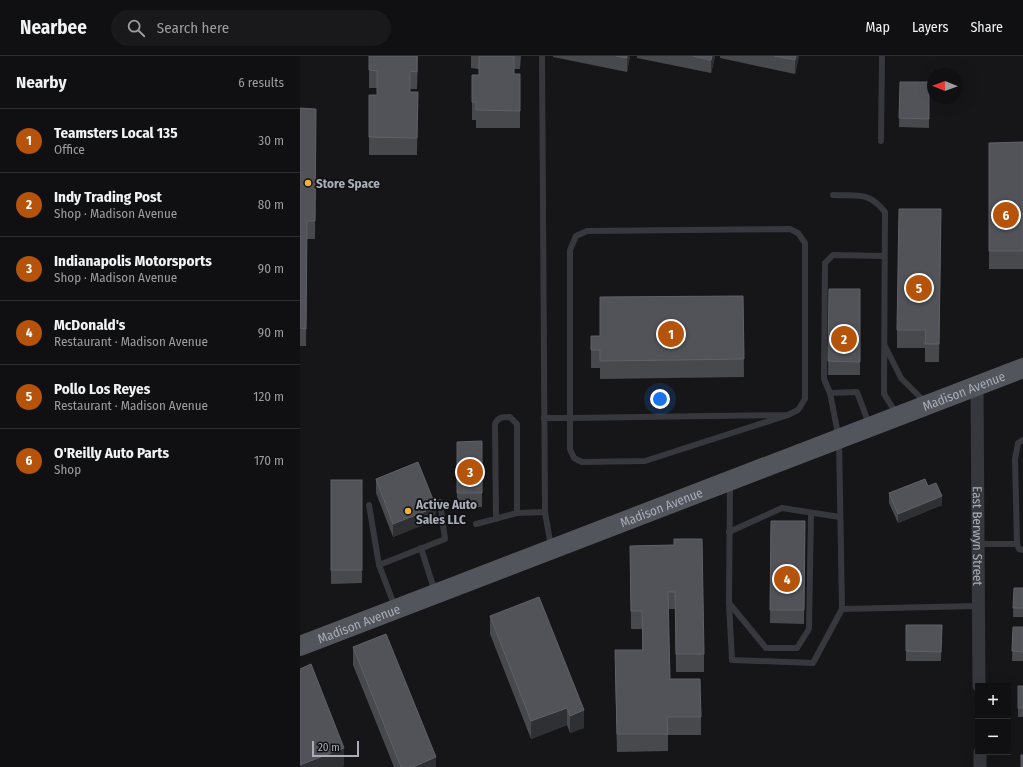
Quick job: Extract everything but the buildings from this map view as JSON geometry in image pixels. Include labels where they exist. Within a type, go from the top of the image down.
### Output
[{"type":"main road","name":"Madison Avenue","points":[[300,646],[730,482],[1023,368]]},
{"type":"street","name":"East Berwyn Street","points":[[977,386],[979,683]]},
{"type":"street","points":[[980,755],[980,767]]},
{"type":"lane","points":[[542,56],[545,512],[552,550]]},
{"type":"lane","points":[[881,141],[882,56]]},
{"type":"lane","points":[[833,195],[868,196],[877,202],[885,212],[884,394],[897,416]]},
{"type":"lane","points":[[790,229],[798,233],[805,243],[805,399],[798,410],[788,415],[645,461],[582,462],[574,458],[570,449],[570,418],[570,250],[576,236],[587,231],[790,229]]},
{"type":"lane","points":[[730,482],[729,603],[732,660],[813,664],[842,609],[839,439],[830,393],[824,379],[825,263],[833,255],[884,256]]},
{"type":"lane","points":[[884,343],[901,378],[928,405]]},
{"type":"lane","points":[[830,393],[857,392],[870,427]]},
{"type":"lane","points":[[544,418],[788,415]]},
{"type":"lane","points":[[496,519],[494,424],[501,417],[510,417],[517,424],[517,513]]},
{"type":"lane","points":[[1023,440],[1018,443],[1015,459],[1017,544],[1019,549],[1023,550]]},
{"type":"lane","points":[[379,565],[445,539],[440,502]]},
{"type":"lane","points":[[368,504],[379,565],[396,610]]},
{"type":"lane","points":[[729,532],[782,508],[840,517]]},
{"type":"lane","points":[[476,524],[517,513],[545,512]]},
{"type":"lane","points":[[729,603],[766,648],[798,648],[809,629],[811,513]]},
{"type":"lane","points":[[978,544],[1017,544]]},
{"type":"lane","points":[[421,548],[436,593]]},
{"type":"lane","points":[[842,609],[978,606]]},
{"type":"place","name":"Store Space","points":[[308,183]]},
{"type":"place","name":"O'Reilly Auto Parts","points":[[1006,215]]},
{"type":"place","name":"Pollo Los Reyes","points":[[919,288]]},
{"type":"place","name":"Teamsters Local 135","points":[[671,334]]},
{"type":"place","name":"Indy Trading Post","points":[[844,339]]},
{"type":"place","name":"Indianapolis Motorsports","points":[[470,472]]},
{"type":"place","name":"Active Auto Sales LLC","points":[[408,511]]},
{"type":"place","name":"McDonald's","points":[[787,579]]}]
